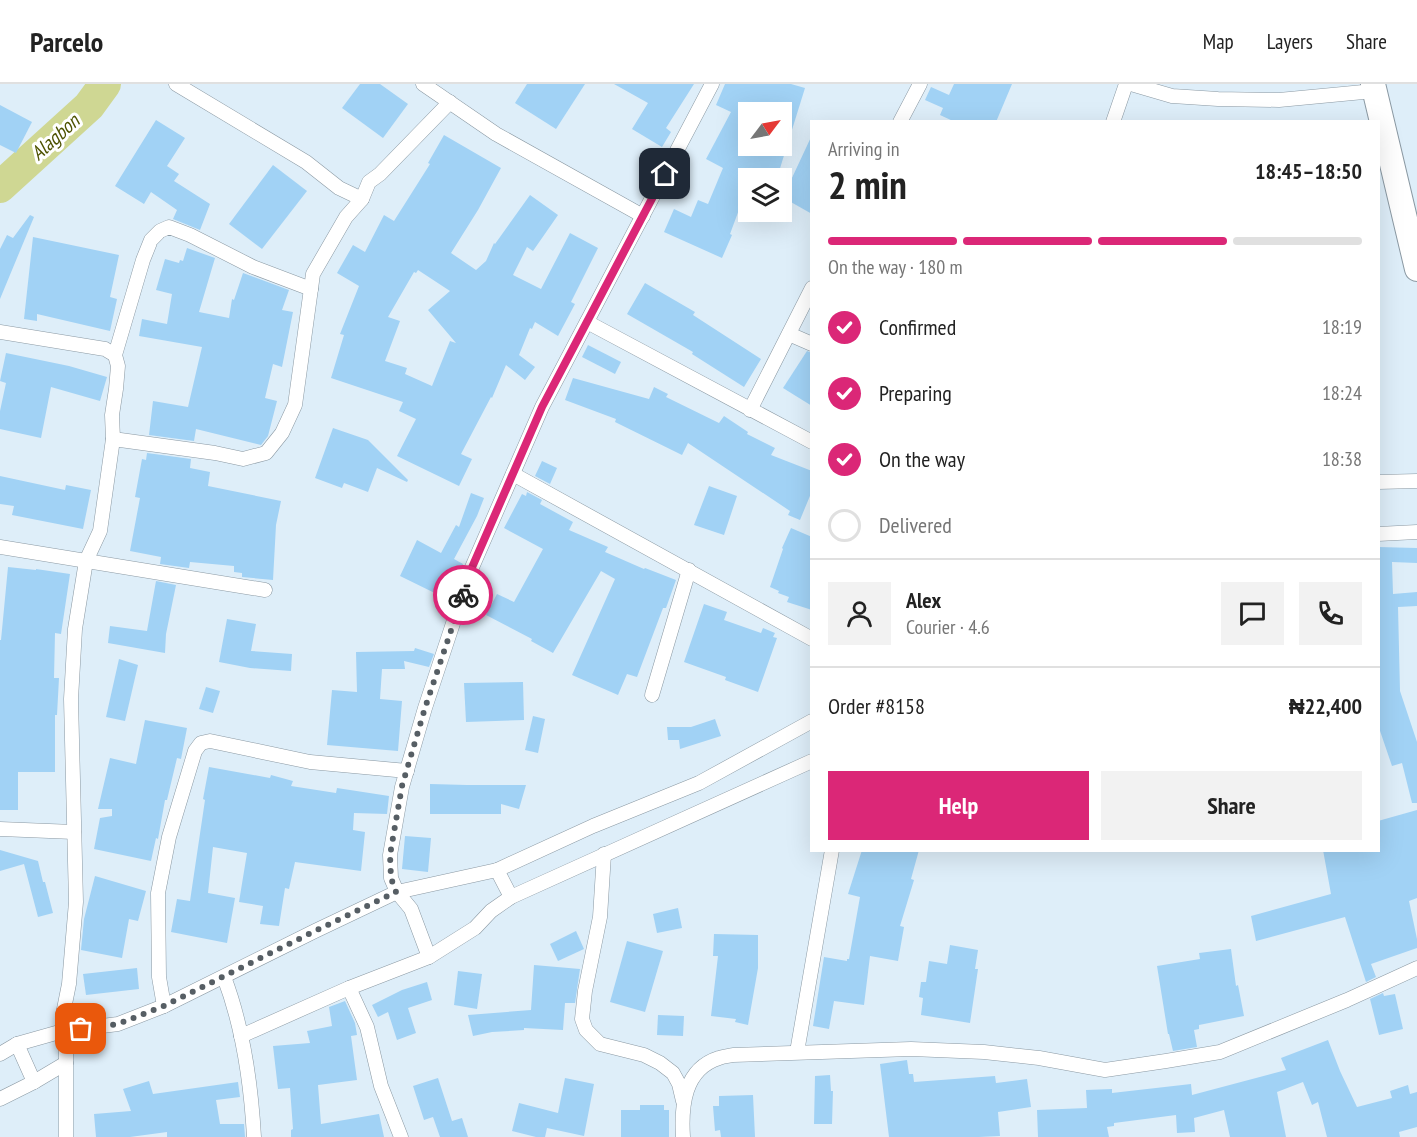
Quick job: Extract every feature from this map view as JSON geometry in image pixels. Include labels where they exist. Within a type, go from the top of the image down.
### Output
[{"type":"highway","points":[[1374,87],[1417,269]]},
{"type":"street","points":[[176,84],[306,162],[339,188],[362,199]]},
{"type":"street","points":[[423,84],[496,134],[643,216]]},
{"type":"street","points":[[429,957],[411,909],[396,892],[391,878],[390,855],[402,786],[425,708],[470,572],[542,407],[712,84]]},
{"type":"street","points":[[901,120],[920,84]]},
{"type":"street","points":[[1114,120],[1128,84],[1172,96],[1279,100],[1374,87]]},
{"type":"street","points":[[113,439],[243,459],[266,453],[282,433],[295,405],[313,274],[346,218],[362,199],[369,182],[380,174],[450,102]]},
{"type":"street","points":[[66,1137],[63,1014],[69,984],[76,902],[71,699],[75,629],[87,561],[100,531],[113,439],[112,415],[118,366],[115,355],[151,240],[160,231],[169,227],[254,267],[311,289]]},
{"type":"street","points":[[750,410],[810,292]]},
{"type":"street","points":[[587,322],[810,441]]},
{"type":"street","points":[[0,332],[105,349],[115,355]]},
{"type":"street","points":[[789,334],[810,343]]},
{"type":"street","points":[[513,474],[810,638]]},
{"type":"street","points":[[1380,482],[1417,481]]},
{"type":"street","points":[[1380,534],[1417,532]]},
{"type":"street","points":[[0,547],[265,590]]},
{"type":"street","points":[[652,695],[689,570]]},
{"type":"street","points":[[0,1054],[17,1044],[63,1031],[118,1024],[164,1006],[396,892],[497,870],[593,826],[699,783],[810,722]]},
{"type":"street","points":[[164,1006],[159,977],[158,893],[169,837],[195,750],[201,743],[210,741],[310,762],[407,771]]},
{"type":"street","points":[[241,1036],[349,988],[429,957],[476,928],[491,911],[511,897],[810,762]]},
{"type":"street","points":[[0,829],[74,832]]},
{"type":"street","points":[[797,1052],[832,852]]},
{"type":"street","points":[[604,854],[600,917],[585,991],[582,1019],[586,1030],[600,1044],[644,1055],[673,1073],[679,1084],[683,1101],[683,1137]]},
{"type":"street","points":[[497,870],[511,897]]},
{"type":"street","points":[[683,1101],[690,1081],[700,1069],[719,1058],[733,1055],[911,1049],[984,1052],[1039,1058],[1105,1070],[1220,1052],[1347,1000],[1417,968]]},
{"type":"street","points":[[224,977],[232,997],[241,1036],[252,1101],[254,1137]]},
{"type":"street","points":[[349,988],[367,1027],[381,1086],[401,1137]]},
{"type":"street","points":[[17,1044],[34,1082]]},
{"type":"street","points":[[0,1099],[66,1064]]},
{"type":"building","points":[[360,84],[380,84],[408,104],[383,138],[342,108]]},
{"type":"building","points":[[527,84],[585,84],[556,129],[515,103]]},
{"type":"building","points":[[614,84],[694,84],[666,128],[671,132],[662,147],[632,129],[648,103]]},
{"type":"building","points":[[725,84],[791,84],[805,88],[792,130],[792,102],[738,102],[738,156],[784,156],[780,168],[738,168],[738,212],[730,234],[732,235],[722,258],[664,232],[674,209],[691,217],[698,200],[708,204],[723,168],[706,159],[731,112],[716,105]]},
{"type":"building","points":[[954,84],[1012,84],[997,120],[951,120],[940,115],[943,108],[925,100],[931,87],[949,95]]},
{"type":"building","points":[[0,105],[32,122],[16,153],[0,145]]},
{"type":"building","points":[[156,120],[185,138],[167,166],[179,174],[174,181],[210,204],[200,230],[173,219],[177,210],[151,192],[144,204],[115,186]]},
{"type":"building","points":[[444,135],[501,168],[451,253],[476,270],[486,261],[494,243],[530,195],[558,215],[533,251],[527,247],[513,275],[541,289],[570,233],[598,248],[571,302],[575,304],[558,336],[535,322],[532,329],[530,328],[519,355],[535,367],[525,380],[506,365],[492,398],[461,454],[472,459],[459,486],[397,456],[416,419],[399,411],[403,402],[331,378],[344,335],[340,334],[359,286],[337,273],[353,245],[365,252],[384,215],[394,221],[430,164],[428,163]],"holes":[[[418,270],[450,291],[428,310],[456,343],[450,341],[432,386],[405,374],[407,368],[385,361],[400,321],[388,317],[414,272]]]},
{"type":"building","points":[[810,139],[810,213],[792,203],[792,178]]},
{"type":"building","points":[[273,165],[307,191],[262,249],[229,224]]},
{"type":"building","points":[[30,215],[34,217],[0,299],[0,249],[7,235],[13,238]]},
{"type":"building","points":[[33,237],[119,255],[110,297],[117,299],[110,331],[37,314],[37,321],[24,319]]},
{"type":"building","points":[[187,248],[215,258],[199,312],[229,318],[232,299],[234,300],[243,273],[289,290],[282,310],[293,312],[282,367],[273,364],[265,398],[277,401],[268,436],[261,445],[196,429],[194,441],[149,435],[153,401],[188,407],[202,347],[139,336],[142,319],[167,324],[172,294],[156,290],[165,259],[179,263],[180,260],[183,261]]},
{"type":"building","points":[[645,283],[695,312],[693,315],[761,359],[744,387],[692,354],[693,352],[627,314]]},
{"type":"building","points":[[588,345],[621,362],[615,374],[582,357]]},
{"type":"building","points":[[807,351],[810,352],[810,405],[783,388]]},
{"type":"building","points":[[6,353],[69,366],[107,377],[100,401],[51,387],[41,438],[0,429],[0,411],[6,383],[0,381]]},
{"type":"building","points":[[573,378],[649,399],[654,387],[668,394],[666,397],[719,423],[724,416],[748,432],[747,434],[775,448],[771,455],[810,470],[810,496],[800,520],[788,515],[790,511],[688,443],[682,455],[615,422],[616,419],[565,400]]},
{"type":"building","points":[[333,428],[368,440],[408,480],[407,482],[377,468],[368,492],[344,483],[342,488],[315,478]]},
{"type":"building","points":[[147,453],[191,459],[190,468],[210,472],[208,486],[281,501],[276,525],[273,580],[242,577],[242,573],[234,572],[234,566],[190,562],[189,568],[160,564],[161,557],[130,551],[140,498],[135,497],[142,459],[146,460]]},
{"type":"building","points":[[542,461],[557,468],[550,484],[535,476]]},
{"type":"building","points":[[0,476],[65,490],[66,485],[91,490],[83,529],[12,515],[14,506],[0,504]]},
{"type":"building","points":[[709,486],[737,496],[724,535],[694,525]]},
{"type":"building","points":[[527,492],[542,500],[540,504],[573,522],[569,530],[608,547],[605,552],[676,580],[637,677],[627,674],[618,695],[572,675],[615,579],[601,571],[553,653],[531,641],[532,639],[486,615],[497,594],[514,602],[543,549],[504,528],[522,494],[526,496]]},
{"type":"building","points":[[471,493],[484,498],[454,559],[463,564],[451,601],[400,576],[417,540],[441,553],[456,525],[459,527]]},
{"type":"building","points":[[791,528],[810,536],[810,609],[787,602],[789,597],[770,587]]},
{"type":"building","points":[[1380,547],[1417,548],[1417,563],[1392,562],[1393,594],[1417,592],[1417,606],[1398,607],[1400,691],[1417,742],[1417,803],[1412,803],[1402,763],[1392,766],[1380,731]]},
{"type":"building","points":[[8,567],[70,574],[61,634],[55,633],[54,678],[59,678],[57,715],[55,715],[55,772],[18,772],[18,810],[0,810],[0,640]]},
{"type":"building","points":[[156,581],[176,585],[166,634],[165,653],[108,643],[110,626],[147,631]]},
{"type":"building","points":[[704,604],[727,612],[724,620],[761,633],[763,628],[775,633],[773,637],[777,638],[758,692],[725,680],[726,677],[684,662]]},
{"type":"building","points":[[227,619],[256,624],[251,651],[292,654],[291,671],[250,668],[219,662]]},
{"type":"building","points":[[415,648],[434,654],[429,667],[404,661],[405,669],[382,669],[380,699],[402,701],[398,751],[327,745],[332,690],[357,692],[356,652],[414,651]]},
{"type":"building","points":[[119,659],[138,665],[125,721],[106,717]]},
{"type":"building","points":[[523,682],[524,720],[466,722],[464,683]]},
{"type":"building","points":[[206,687],[220,691],[213,713],[199,709]]},
{"type":"building","points":[[533,716],[545,719],[538,753],[525,750]]},
{"type":"building","points":[[715,719],[721,736],[680,749],[679,740],[668,740],[667,727],[691,727]]},
{"type":"building","points":[[145,720],[187,728],[181,759],[177,758],[167,800],[165,800],[158,839],[156,838],[151,861],[94,849],[100,818],[112,816],[112,809],[98,809],[110,758],[136,764]]},
{"type":"building","points":[[209,767],[270,778],[271,775],[293,781],[291,786],[336,793],[337,788],[389,796],[387,814],[354,813],[353,830],[365,832],[361,871],[295,862],[289,889],[285,888],[279,926],[260,924],[263,906],[239,902],[247,853],[213,847],[208,893],[235,898],[227,943],[171,932],[177,899],[190,901]]},
{"type":"building","points":[[430,784],[526,785],[519,809],[501,804],[501,814],[430,814]]},
{"type":"building","points":[[1417,810],[1417,898],[1409,901],[1417,948],[1371,964],[1376,977],[1366,982],[1345,917],[1256,941],[1251,916],[1331,894],[1323,852],[1380,852],[1380,820]]},
{"type":"building","points":[[405,836],[431,838],[428,872],[402,869]]},
{"type":"building","points":[[0,850],[38,861],[53,913],[38,917],[24,864],[0,871]]},
{"type":"building","points":[[861,852],[918,852],[911,879],[914,880],[900,926],[904,927],[898,961],[870,956],[864,1005],[834,1001],[829,1029],[813,1026],[824,957],[847,961],[849,959],[860,897],[848,894]]},
{"type":"building","points":[[95,876],[146,891],[138,921],[129,919],[122,958],[81,950],[84,919]]},
{"type":"building","points":[[678,908],[682,928],[657,933],[653,914]]},
{"type":"building","points":[[576,931],[584,949],[558,961],[550,944]]},
{"type":"building","points":[[714,934],[758,935],[758,968],[748,1025],[735,1022],[736,1019],[711,1016],[718,956],[713,956]]},
{"type":"building","points":[[627,941],[663,951],[645,1012],[610,1002]]},
{"type":"building","points":[[950,945],[978,950],[975,969],[978,969],[970,1023],[921,1015],[923,998],[919,997],[921,982],[926,982],[929,961],[947,964]]},
{"type":"building","points":[[1231,949],[1236,986],[1238,985],[1244,1016],[1199,1025],[1199,1029],[1194,1030],[1197,1047],[1173,1051],[1157,966],[1200,959],[1199,953]]},
{"type":"building","points":[[534,965],[580,969],[575,1003],[565,1003],[563,1030],[524,1028],[524,1030],[473,1036],[468,1015],[531,1010]]},
{"type":"building","points":[[137,968],[139,989],[86,995],[83,974]]},
{"type":"building","points":[[458,971],[482,974],[477,1009],[454,1005]]},
{"type":"building","points":[[427,982],[432,1000],[408,1008],[416,1033],[397,1040],[388,1012],[378,1017],[372,1005],[402,990]]},
{"type":"building","points":[[1383,993],[1384,996],[1395,994],[1403,1029],[1379,1035],[1370,999]]},
{"type":"building","points":[[345,1001],[355,1023],[357,1035],[351,1036],[357,1080],[318,1085],[321,1124],[379,1114],[384,1137],[291,1137],[293,1129],[290,1088],[278,1089],[273,1046],[310,1043],[307,1031],[332,1026],[329,1007]]},
{"type":"building","points":[[658,1015],[684,1016],[683,1036],[657,1035]]},
{"type":"building","points":[[1328,1040],[1357,1107],[1392,1098],[1390,1091],[1408,1085],[1410,1094],[1417,1092],[1417,1127],[1399,1132],[1400,1137],[1327,1137],[1318,1102],[1312,1105],[1303,1082],[1277,1092],[1286,1137],[1230,1137],[1224,1110],[1194,1118],[1195,1132],[1177,1133],[1176,1115],[1114,1123],[1114,1126],[1107,1127],[1109,1137],[1038,1137],[1037,1110],[1087,1108],[1086,1090],[1112,1089],[1112,1093],[1191,1084],[1192,1095],[1286,1070],[1281,1058]]},
{"type":"building","points":[[907,1060],[909,1074],[913,1074],[914,1082],[995,1076],[996,1083],[1027,1079],[1031,1107],[998,1112],[1000,1136],[889,1137],[880,1064]]},
{"type":"building","points":[[830,1075],[831,1091],[833,1091],[832,1124],[814,1124],[815,1076]]},
{"type":"building","points":[[438,1078],[452,1121],[462,1118],[468,1137],[440,1137],[433,1117],[424,1120],[413,1086]]},
{"type":"building","points":[[565,1078],[594,1084],[584,1136],[547,1128],[545,1137],[512,1131],[519,1103],[558,1113]]},
{"type":"building","points":[[149,1081],[153,1094],[238,1082],[240,1097],[216,1100],[220,1124],[244,1124],[245,1137],[167,1137],[167,1132],[130,1137],[96,1137],[94,1114],[131,1111],[123,1089]]},
{"type":"building","points":[[753,1095],[755,1137],[721,1137],[720,1130],[715,1131],[713,1106],[719,1106],[719,1096]]},
{"type":"building","points":[[640,1105],[664,1105],[664,1110],[669,1110],[669,1137],[621,1137],[621,1110],[640,1110]]},
{"type":"waterway","name":"Alagbon","points":[[0,187],[89,106],[105,84]]},
{"type":"way so far","points":[[81,1029],[118,1024],[164,1006],[396,892],[391,878],[390,855],[402,786],[425,708],[463,595]]},
{"type":"route","points":[[463,595],[470,572],[542,407],[665,174]]}]
